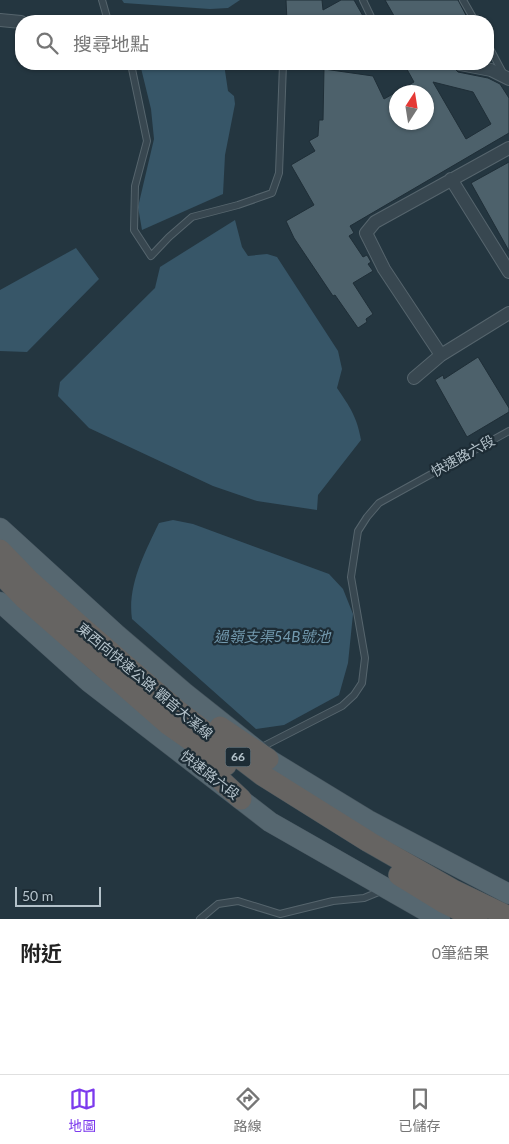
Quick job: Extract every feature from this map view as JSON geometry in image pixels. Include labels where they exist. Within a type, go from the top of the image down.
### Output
[{"type":"highway","name":"東西向快速公路 觀音大溪線","points":[[0,550],[169,725],[283,805],[443,902],[477,919]]},
{"type":"highway","name":"東西向快速公路 觀音大溪線","points":[[0,572],[24,598],[262,775],[369,842],[455,891],[509,918]]},
{"type":"highway","points":[[102,656],[262,755]]},
{"type":"highway","points":[[102,656],[241,800]]},
{"type":"main road","name":"66","points":[[0,528],[171,681],[262,755],[368,820],[509,894]]},
{"type":"main road","name":"快速路六段","points":[[0,602],[89,682],[270,822],[440,919]]},
{"type":"street","points":[[0,20],[15,21]]},
{"type":"street","points":[[490,70],[508,80]]},
{"type":"street","points":[[441,355],[384,269],[366,233],[375,222],[509,148]]},
{"type":"street","points":[[451,179],[509,272]]},
{"type":"street","points":[[414,378],[441,355],[509,313]]},
{"type":"lane","points":[[102,0],[106,15]]},
{"type":"lane","points":[[362,0],[370,15]]},
{"type":"lane","points":[[463,0],[472,15]]},
{"type":"lane","points":[[494,56],[508,80]]},
{"type":"lane","points":[[132,70],[147,141],[135,186],[134,230],[152,256],[169,237],[192,217],[238,205],[272,193],[279,173],[283,70]]},
{"type":"lane","name":"快速路六段","points":[[262,755],[342,706],[354,695],[362,683],[365,658],[351,577],[358,531],[367,516],[379,503],[509,430]]},
{"type":"lane","points":[[200,919],[218,904],[238,901],[280,914],[333,902],[364,898],[386,888]]},
{"type":"water","points":[[122,0],[240,0],[228,8],[210,9],[124,3]]},
{"type":"water","points":[[141,70],[225,70],[228,91],[234,96],[235,104],[225,155],[223,194],[142,230],[138,207],[154,139],[151,109]]},
{"type":"water","points":[[235,220],[242,247],[248,256],[267,254],[277,257],[338,351],[342,369],[337,388],[352,412],[361,440],[318,495],[317,510],[257,501],[213,486],[89,428],[58,396],[60,382],[155,288],[160,267]]},
{"type":"water","points":[[76,248],[99,279],[27,352],[0,351],[0,290]]},
{"type":"water","name":"過嶺支渠54B號池","points":[[173,520],[193,524],[329,574],[343,589],[353,614],[348,663],[339,695],[284,725],[256,729],[132,619],[132,594],[143,557],[159,523]]},
{"type":"building","points":[[286,0],[322,0],[323,10],[341,0],[354,0],[362,15],[287,15]]},
{"type":"building","points":[[385,0],[458,0],[466,15],[394,15]]},
{"type":"building","points":[[324,70],[373,76],[384,99],[389,96],[389,130],[434,130],[434,85],[409,85],[414,82],[407,70],[456,70],[488,78],[500,84],[509,98],[509,133],[350,226],[354,233],[349,236],[363,257],[367,255],[371,262],[368,264],[373,271],[353,283],[373,314],[366,319],[367,322],[358,328],[335,295],[333,296],[294,238],[286,221],[314,205],[291,165],[315,151],[309,141],[318,136],[319,120],[323,120]],"holes":[[[433,82],[473,92],[491,124],[466,139]]]},
{"type":"building","points":[[509,162],[509,251],[471,183]]},
{"type":"building","points":[[478,357],[509,408],[509,412],[467,437],[435,380],[443,375],[444,379]]}]
